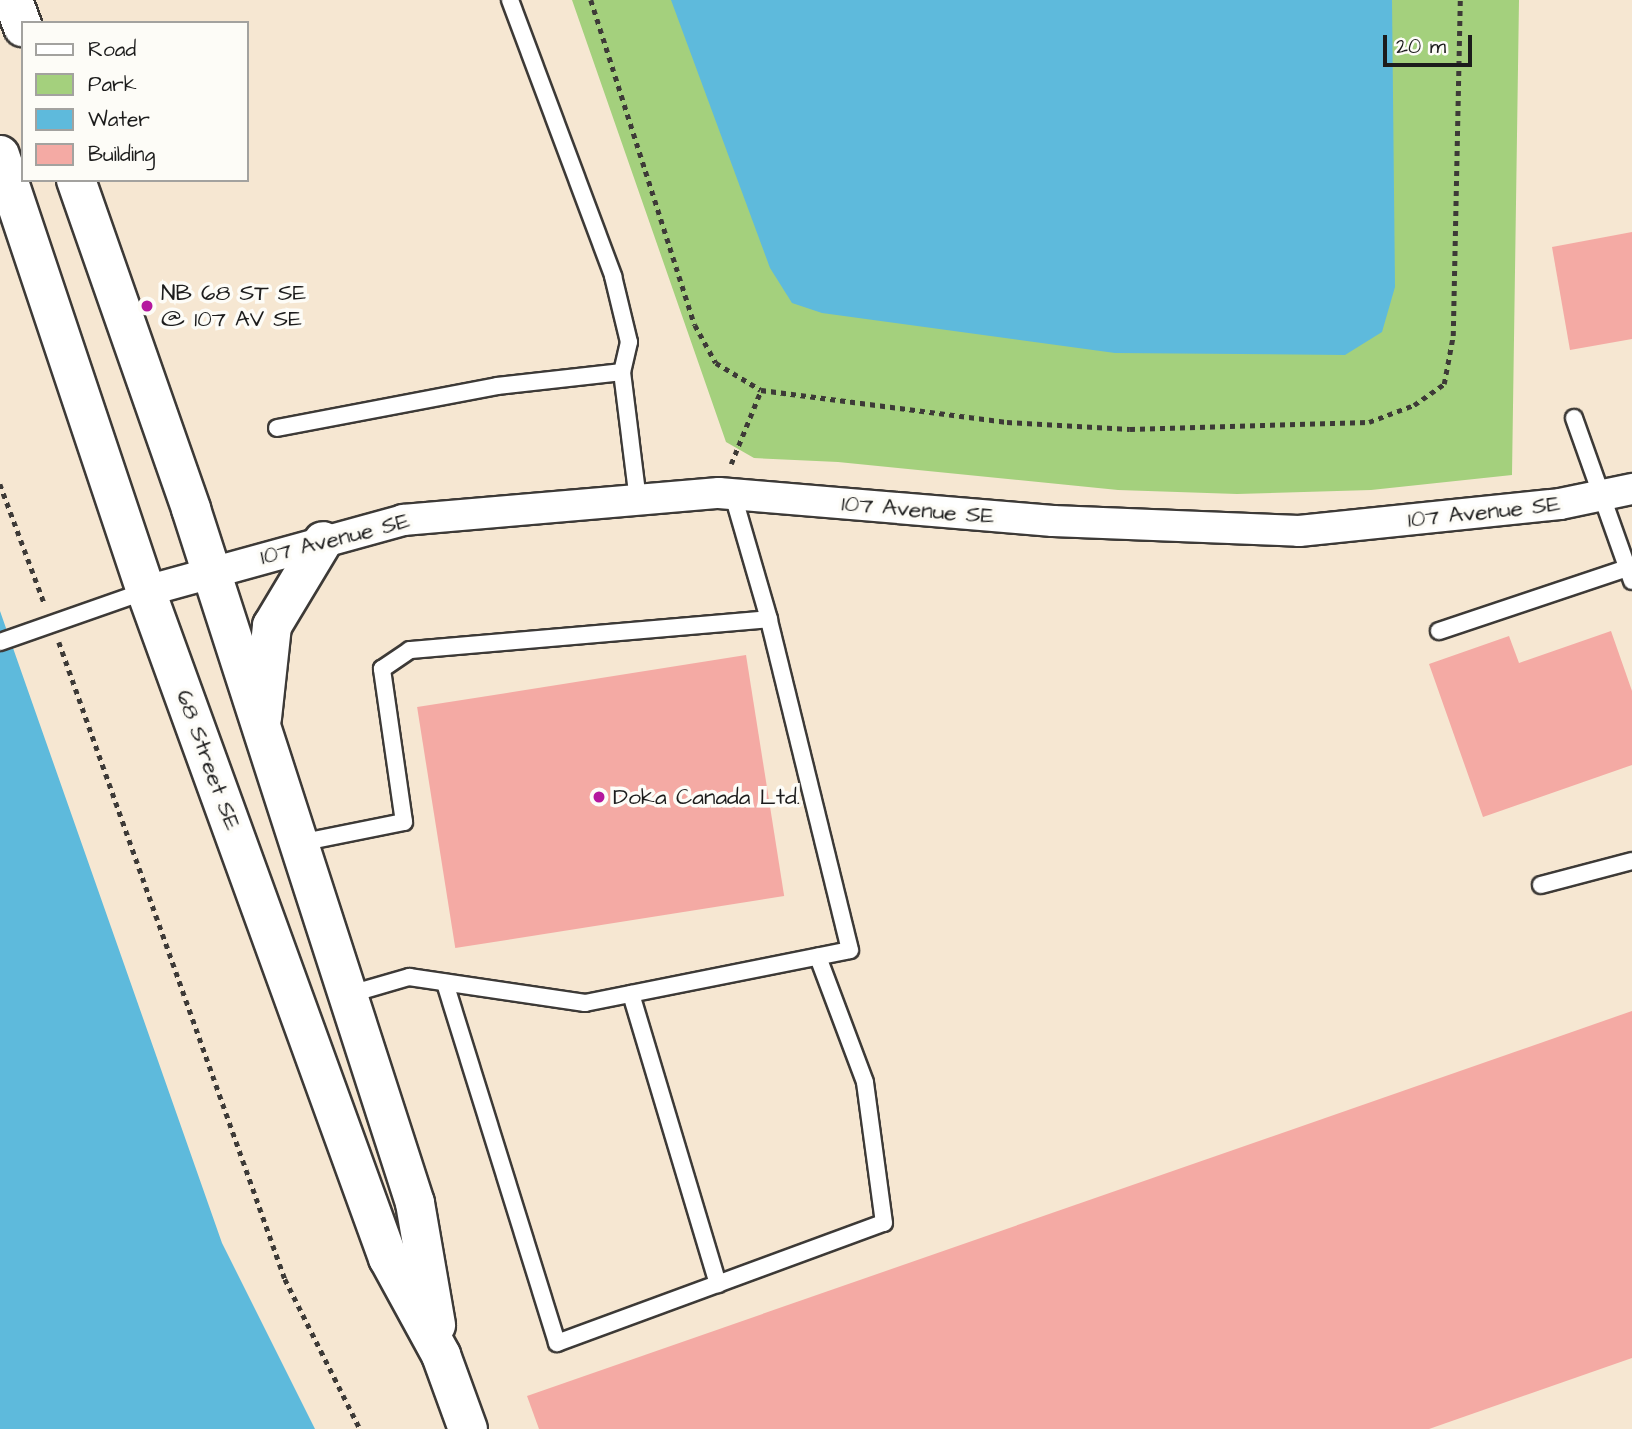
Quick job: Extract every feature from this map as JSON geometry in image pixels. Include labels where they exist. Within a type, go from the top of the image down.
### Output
[{"type":"street","points":[[13,0],[21,22]]},
{"type":"street","name":"68 Street SE","points":[[0,155],[146,591],[388,1258],[441,1355],[468,1429]]},
{"type":"street","name":"68 Street SE","points":[[77,182],[209,570],[415,1203],[441,1355]]},
{"type":"street","name":"107 Avenue SE","points":[[146,591],[209,570],[403,520],[638,500],[726,494],[1053,520],[1299,531],[1560,504],[1632,489]]},
{"type":"street","points":[[261,731],[272,626],[323,541]]},
{"type":"lane","points":[[510,0],[613,276],[629,342],[622,372],[638,500]]},
{"type":"lane","points":[[277,428],[497,386],[622,372]]},
{"type":"lane","points":[[1439,631],[1629,575],[1574,418]]},
{"type":"lane","points":[[347,995],[409,977],[585,1003],[850,950],[769,619],[726,494]]},
{"type":"lane","points":[[0,642],[146,591]]},
{"type":"lane","points":[[298,844],[404,822],[382,668],[410,650],[769,619]]},
{"type":"lane","points":[[1541,885],[1632,861]]},
{"type":"lane","points":[[445,982],[558,1343],[884,1223],[865,1082],[818,957]]},
{"type":"lane","points":[[631,994],[718,1284]]},
{"type":"path","points":[[591,0],[695,324],[716,363],[761,390],[1007,422],[1130,429],[1369,422],[1414,405],[1444,384],[1453,336],[1460,0]]},
{"type":"path","points":[[726,494],[761,390]]},
{"type":"path","points":[[0,484],[285,1279],[360,1429]]},
{"type":"green space","points":[[572,0],[1519,0],[1512,475],[1371,490],[1237,494],[1118,490],[838,462],[754,458],[726,442]]},
{"type":"water","points":[[671,0],[1392,0],[1395,287],[1382,332],[1345,355],[1115,353],[822,313],[792,303],[770,268]]},
{"type":"water","points":[[0,611],[222,1243],[315,1429],[0,1429]]},
{"type":"building","points":[[1632,232],[1632,339],[1570,350],[1552,247]]},
{"type":"building","points":[[1611,631],[1632,691],[1632,765],[1483,817],[1429,664],[1509,636],[1519,663]]},
{"type":"building","name":"Doka Canada Ltd.","points":[[746,655],[784,896],[455,948],[417,707]]},
{"type":"building","points":[[1632,1011],[1632,1358],[1429,1429],[539,1429],[527,1396]]},
{"type":"place","name":"NB 68 ST SE @ 107 AV SE","points":[[147,306]]},
{"type":"place","name":"Doka Canada Ltd.","points":[[599,797]]}]
